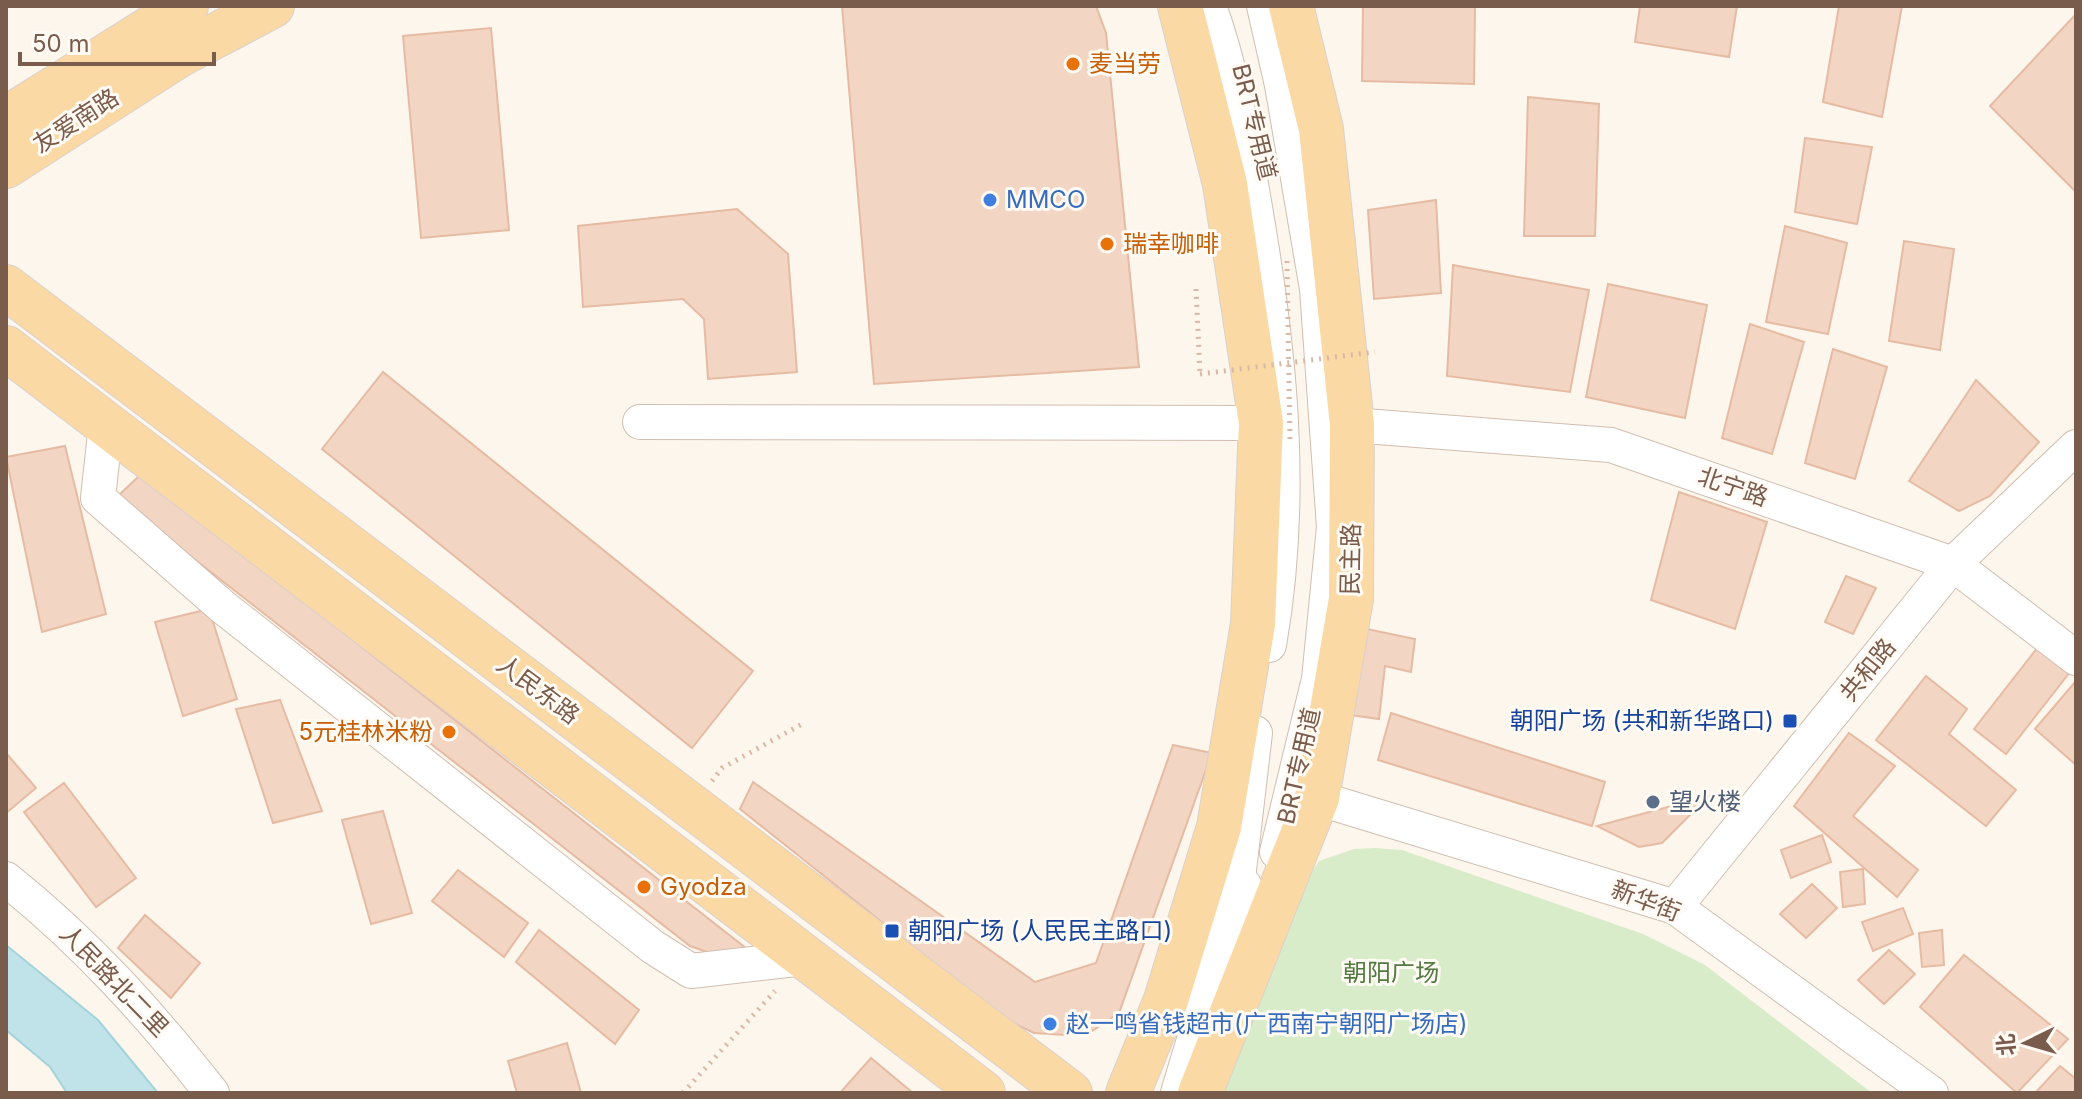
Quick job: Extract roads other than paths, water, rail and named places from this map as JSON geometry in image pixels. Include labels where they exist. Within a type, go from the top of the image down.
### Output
[{"type":"main road","name":"友爱南路","points":[[6,119],[186,6]]},
{"type":"main road","name":"友爱南路","points":[[6,166],[179,55],[272,6]]},
{"type":"main road","points":[[1128,1093],[1166,1000],[1219,827],[1253,624],[1276,433],[1225,184],[1180,6]]},
{"type":"main road","name":"民主路","points":[[1200,1093],[1317,798],[1351,599],[1321,129],[1291,6]]},
{"type":"main road","name":"人民东路","points":[[6,287],[1070,1093]]},
{"type":"main road","points":[[6,348],[983,1093]]},
{"type":"street","name":"BRT专用道","points":[[1178,1093],[1235,904],[1258,710],[1283,548],[1284,448],[1276,261],[1229,59],[1209,6]]},
{"type":"street","name":"BRT专用道","points":[[1225,6],[1273,196],[1277,262],[1339,424]]},
{"type":"street","name":"BRT专用道","points":[[1189,1093],[1283,836],[1319,679],[1334,527],[1339,424],[1282,85],[1264,6]]},
{"type":"street","points":[[640,422],[1276,433]]},
{"type":"street","name":"北宁路","points":[[1339,424],[1611,445],[1953,564],[2076,658]]},
{"type":"street","points":[[106,425],[98,498],[223,607],[653,947],[691,971],[805,958]]},
{"type":"street","name":"共和路","points":[[1675,907],[1953,564],[2076,447]]},
{"type":"street","name":"新华街","points":[[1317,798],[1675,907],[1931,1093]]},
{"type":"street","name":"人民路北二里","points":[[6,879],[47,912],[146,1010],[212,1093]]},
{"type":"water","points":[[6,945],[98,1020],[158,1093],[67,1093],[50,1067],[6,1030]]},
{"type":"place","name":"麦当劳","points":[[1073,64]]},
{"type":"place","name":"MMCO","points":[[990,200]]},
{"type":"place","name":"瑞幸咖啡","points":[[1107,244]]},
{"type":"place","name":"朝阳广场 (共和新华路口)","points":[[1790,721]]},
{"type":"place","name":"5元桂林米粉","points":[[449,732]]},
{"type":"place","name":"望火楼","points":[[1653,802]]},
{"type":"place","name":"Gyodza","points":[[644,887]]},
{"type":"place","name":"朝阳广场 (人民民主路口)","points":[[892,931]]},
{"type":"place","name":"赵一鸣省钱超市(广西南宁朝阳广场店)","points":[[1050,1024]]},
{"type":"park label","name":"朝阳广场","points":[[1391,973]]}]
